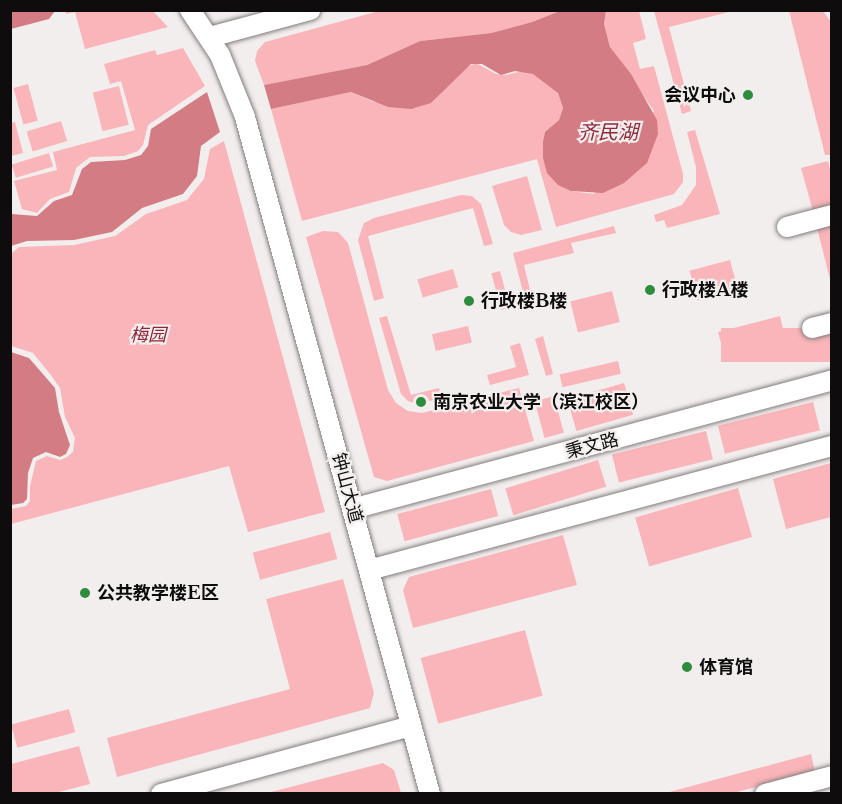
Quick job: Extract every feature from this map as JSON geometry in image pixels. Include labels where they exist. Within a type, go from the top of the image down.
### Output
[{"type":"lane","name":"钟山大道","points":[[190,10],[210,37],[232,79],[247,124],[430,794]]},
{"type":"lane","points":[[210,37],[310,10]]},
{"type":"lane","points":[[787,227],[831,215]]},
{"type":"lane","points":[[812,328],[831,323]]},
{"type":"lane","name":"秉文路","points":[[352,509],[831,380]]},
{"type":"lane","points":[[369,570],[831,446]]},
{"type":"lane","points":[[161,794],[411,726]]},
{"type":"lane","points":[[765,794],[831,776]]},
{"type":"green space","points":[[65,11],[153,11],[168,27],[85,49],[75,12],[66,14]]},
{"type":"green space","points":[[379,11],[560,11],[532,22],[491,33],[420,41],[367,65],[264,85],[255,61],[257,51],[265,42]]},
{"type":"green space","points":[[606,11],[639,11],[646,39],[633,43],[640,69],[654,66],[683,174],[683,182],[674,194],[556,227],[537,159],[302,221],[271,109],[351,92],[374,102],[431,103],[467,67],[476,63],[496,74],[506,75],[522,71],[533,74],[551,85],[558,93],[563,108],[559,120],[545,132],[543,141],[571,191],[594,194],[654,111],[610,47],[604,24]]},
{"type":"green space","points":[[654,11],[733,11],[669,27],[691,111],[682,114]]},
{"type":"green space","points":[[789,11],[823,11],[831,22],[831,155],[825,155]]},
{"type":"green space","points":[[183,48],[205,86],[148,125],[143,145],[138,151],[124,156],[90,157],[76,168],[69,192],[50,199],[37,213],[22,209],[14,181],[57,170],[53,152],[135,130],[121,81],[110,84],[104,64],[155,50],[157,55]]},
{"type":"green space","points":[[28,84],[38,121],[23,125],[14,88]]},
{"type":"green space","points":[[119,86],[129,125],[102,131],[93,93]]},
{"type":"green space","points":[[61,121],[67,141],[33,152],[27,132]]},
{"type":"green space","points":[[15,122],[23,153],[11,156],[11,123]]},
{"type":"green space","points":[[695,130],[720,214],[667,228],[664,220],[656,222],[654,215],[682,205],[696,185],[696,167],[687,132]]},
{"type":"green space","name":"梅园","points":[[224,141],[325,512],[248,532],[229,466],[11,524],[11,509],[26,506],[30,501],[30,486],[36,461],[47,456],[60,460],[67,457],[73,452],[75,438],[65,417],[60,388],[33,353],[11,346],[11,254],[19,247],[74,245],[115,236],[146,214],[187,200],[204,179],[210,149]]},
{"type":"green space","points":[[49,153],[53,166],[16,178],[12,164]]},
{"type":"green space","points":[[828,161],[831,173],[831,210],[814,215],[801,168]]},
{"type":"green space","points":[[527,176],[542,230],[521,235],[511,232],[504,225],[492,186]]},
{"type":"green space","points":[[461,195],[472,196],[481,204],[493,244],[484,246],[473,208],[368,236],[384,298],[374,301],[358,240],[364,223],[374,218]]},
{"type":"green space","points":[[831,220],[831,283],[816,224]]},
{"type":"green space","points":[[614,226],[616,233],[571,243],[574,253],[524,265],[533,302],[526,304],[513,253]]},
{"type":"green space","points":[[323,231],[338,232],[348,243],[388,390],[396,403],[408,411],[422,413],[519,388],[534,441],[387,481],[374,477],[306,237]]},
{"type":"green space","points":[[730,260],[738,290],[697,301],[689,271]]},
{"type":"green space","points":[[453,269],[458,287],[423,297],[417,279]]},
{"type":"green space","points":[[500,271],[510,308],[501,310],[491,273]]},
{"type":"green space","points":[[612,291],[620,322],[578,332],[570,301]]},
{"type":"green space","points":[[387,316],[411,395],[439,388],[442,398],[417,404],[408,401],[401,394],[379,318]]},
{"type":"green space","points":[[780,316],[783,329],[722,347],[718,332]]},
{"type":"green space","points":[[468,326],[472,343],[436,351],[432,334]]},
{"type":"green space","points":[[721,328],[831,328],[831,362],[721,362]]},
{"type":"green space","points":[[543,336],[553,374],[546,376],[535,339]]},
{"type":"green space","points":[[520,343],[529,375],[490,385],[487,375],[516,367],[510,346]]},
{"type":"green space","points":[[618,361],[621,374],[562,387],[560,374]]},
{"type":"green space","points":[[624,383],[633,415],[576,431],[567,399]]},
{"type":"green space","points":[[554,396],[564,433],[545,438],[535,401]]},
{"type":"green space","points":[[813,402],[820,430],[725,454],[718,426]]},
{"type":"green space","points":[[706,431],[713,459],[619,483],[612,454]]},
{"type":"green space","points":[[598,460],[606,487],[513,515],[505,488]]},
{"type":"green space","points":[[831,463],[831,517],[786,529],[773,479]]},
{"type":"green space","points":[[738,488],[752,537],[649,567],[635,517]]},
{"type":"green space","points":[[491,489],[498,516],[405,541],[397,514]]},
{"type":"green space","points":[[330,532],[337,559],[260,580],[253,553]]},
{"type":"green space","points":[[563,535],[577,585],[413,628],[403,590],[409,577]]},
{"type":"green space","points":[[343,579],[374,693],[370,708],[117,777],[107,738],[290,689],[266,599]]},
{"type":"green space","points":[[525,630],[543,696],[438,724],[421,658]]},
{"type":"green space","points":[[69,709],[75,732],[17,748],[11,725]]},
{"type":"green space","points":[[79,746],[90,784],[55,793],[11,793],[11,764]]},
{"type":"green space","points":[[811,754],[815,772],[733,793],[662,794]]},
{"type":"green space","points":[[383,763],[394,770],[401,793],[267,793]]},
{"type":"water","points":[[11,10],[55,11],[49,19],[11,29]]},
{"type":"water","name":"齐民湖","points":[[560,11],[606,11],[604,24],[610,47],[631,74],[657,120],[658,134],[647,163],[624,183],[603,193],[571,191],[558,185],[547,173],[543,158],[545,132],[559,120],[563,108],[558,93],[533,74],[515,71],[501,75],[482,64],[471,64],[431,103],[411,109],[388,107],[351,92],[271,109],[264,85],[367,65],[420,41],[491,33],[532,22]]},
{"type":"water","points":[[207,92],[220,132],[201,146],[197,176],[183,194],[142,208],[112,232],[74,240],[27,241],[11,246],[11,214],[37,216],[54,201],[72,195],[82,169],[91,162],[125,160],[141,155],[148,146],[151,129]]},
{"type":"water","points":[[11,352],[29,358],[55,388],[59,412],[70,445],[66,454],[60,457],[46,452],[33,458],[28,473],[27,499],[23,503],[11,505]]},
{"type":"place","name":"会议中心","points":[[748,95]]},
{"type":"place","name":"行政楼A楼","points":[[650,290]]},
{"type":"place","name":"行政楼B楼","points":[[469,301]]},
{"type":"place","name":"南京农业大学（滨江校区）","points":[[421,402]]},
{"type":"place","name":"公共教学楼E区","points":[[85,593]]},
{"type":"place","name":"体育馆","points":[[687,667]]}]
